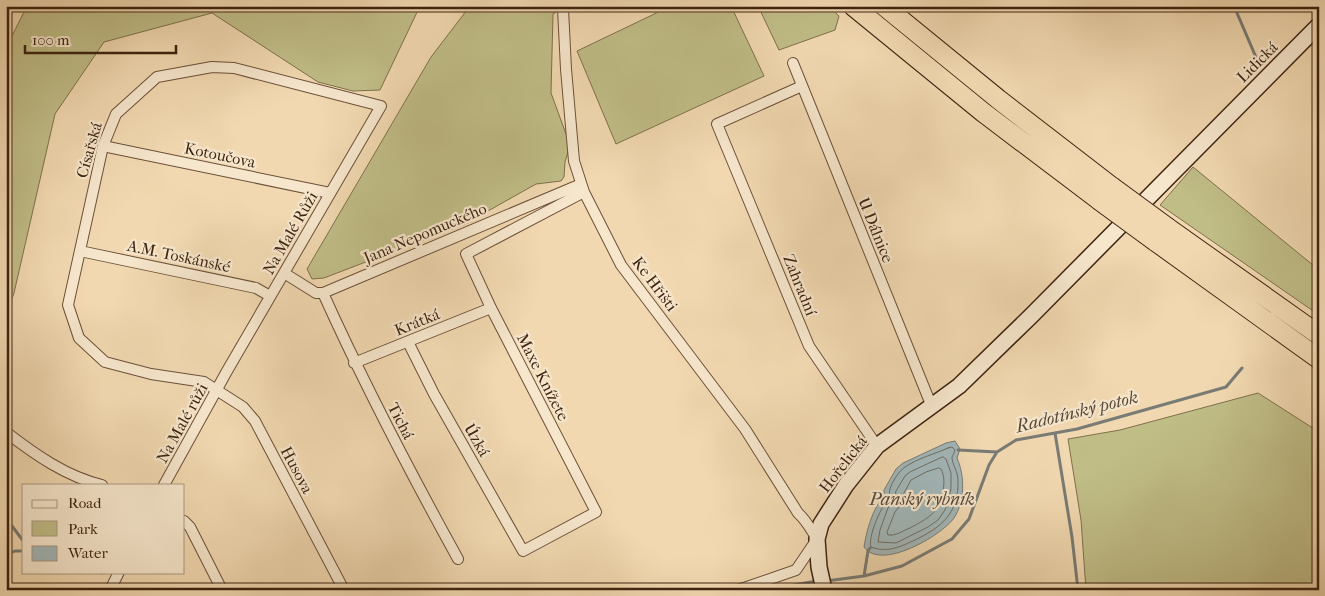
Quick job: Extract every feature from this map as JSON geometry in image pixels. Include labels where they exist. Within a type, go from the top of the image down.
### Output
[{"type":"highway","points":[[853,6],[984,113],[1106,193],[1168,228],[1319,335]]},
{"type":"highway","points":[[884,6],[998,99],[1106,193],[1155,241],[1319,359]]},
{"type":"main road","name":"Lidická","points":[[959,386],[1031,316],[1319,25]]},
{"type":"main road","name":"Hořelická","points":[[818,539],[821,524],[846,485],[877,446],[959,386]]},
{"type":"main road","points":[[818,539],[819,567],[824,590]]},
{"type":"street","name":"Ke Hřišti","points":[[563,10],[574,161],[582,188],[621,265],[745,429],[798,513],[810,525],[811,531],[818,539]]},
{"type":"street","name":"U Dálnice","points":[[793,64],[932,407]]},
{"type":"street","name":"Císařská","points":[[204,382],[151,374],[105,362],[80,338],[68,305],[103,146],[116,114],[157,77],[212,67],[234,68],[381,106]]},
{"type":"street","name":"Zahradní","points":[[802,86],[717,124],[809,346],[877,446]]},
{"type":"street","name":"Na Malé Růži","points":[[225,375],[381,106]]},
{"type":"street","name":"Kotoučova","points":[[103,146],[330,193]]},
{"type":"street","name":"Jana Nepomuckého","points":[[466,254],[582,188]]},
{"type":"street","name":"Jana Nepomuckého","points":[[323,293],[582,188]]},
{"type":"street","name":"A.M. Toskánské","points":[[80,251],[256,288],[270,296]]},
{"type":"street","name":"Maxe Knížete","points":[[466,254],[491,308],[596,512],[523,551]]},
{"type":"street","points":[[284,272],[316,292],[323,293]]},
{"type":"street","name":"Tichá","points":[[323,293],[354,362],[393,440],[458,559]]},
{"type":"street","name":"Krátká","points":[[354,362],[491,308]]},
{"type":"street","name":"Úzká","points":[[408,342],[434,394],[523,551]]},
{"type":"street","name":"Na Malé růži","points":[[165,484],[225,375]]},
{"type":"street","name":"Husova","points":[[204,382],[218,389],[243,407],[255,421],[344,590]]},
{"type":"street","points":[[6,432],[26,448],[58,467],[91,483]]},
{"type":"street","points":[[185,522],[190,527],[222,590]]},
{"type":"street","points":[[738,590],[796,570],[818,539]]},
{"type":"street","points":[[112,587],[118,574]]},
{"type":"green space","points":[[27,6],[420,6],[380,90],[353,91],[318,82],[212,13],[104,42],[55,114],[14,293],[6,316],[6,48]]},
{"type":"green space","points":[[470,6],[567,6],[553,14],[551,93],[570,145],[565,162],[564,177],[561,181],[536,184],[465,224],[324,278],[312,279],[307,269],[431,57]]},
{"type":"green space","points":[[671,6],[731,6],[764,76],[616,144],[577,51]]},
{"type":"green space","points":[[758,6],[828,6],[839,16],[835,30],[779,50]]},
{"type":"green space","points":[[1193,167],[1319,270],[1319,315],[1160,205]]},
{"type":"green space","points":[[1258,393],[1319,432],[1319,590],[1086,590],[1081,520],[1068,439],[1120,430]]},
{"type":"water","name":"Panský rybník","points":[[955,441],[960,449],[957,458],[960,465],[963,488],[958,511],[954,518],[937,534],[897,553],[883,555],[872,553],[864,547],[873,513],[884,497],[884,490],[896,469],[903,463],[946,443]]},
{"type":"waterway","points":[[1234,6],[1258,62]]},
{"type":"waterway","name":"Radotínský potok","points":[[1316,266],[1319,263]]},
{"type":"waterway","name":"Radotínský potok","points":[[826,581],[864,576],[902,566],[952,539],[969,519],[989,465],[997,452],[1016,440],[1077,429],[1226,387],[1242,368]]},
{"type":"waterway","points":[[1055,433],[1072,537],[1078,590]]},
{"type":"waterway","points":[[958,450],[997,452]]},
{"type":"waterway","points":[[6,518],[22,539]]},
{"type":"waterway","points":[[864,576],[870,548]]},
{"type":"waterway","name":"Radotínský potok","points":[[6,555],[15,551],[22,551]]},
{"type":"waterway","name":"Radotínský potok","points":[[764,590],[817,581]]}]
